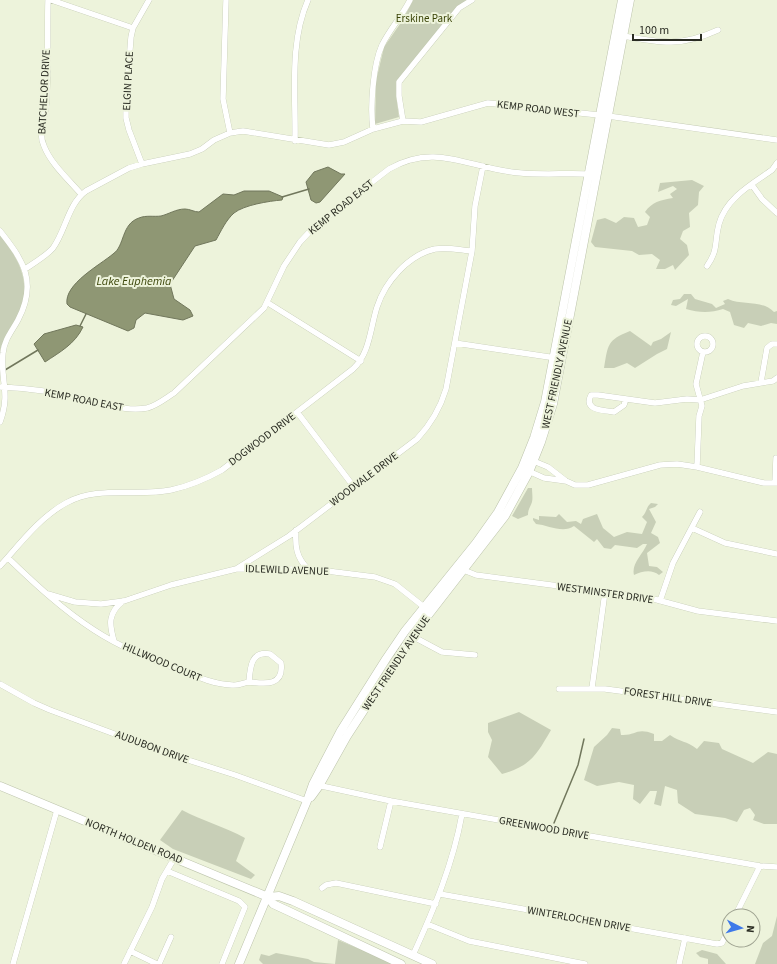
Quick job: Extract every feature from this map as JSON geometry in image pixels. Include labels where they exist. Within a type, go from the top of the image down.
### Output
[{"type":"main road","name":"WEST FRIENDLY AVENUE","points":[[239,964],[307,801],[316,785],[412,636],[461,569],[526,470],[530,460],[558,359],[604,116],[622,0]]},
{"type":"main road","name":"WEST FRIENDLY AVENUE","points":[[558,359],[589,174],[623,36],[630,0]]},
{"type":"main road","name":"WEST FRIENDLY AVENUE","points":[[316,785],[340,732],[386,659],[424,607],[461,569]]},
{"type":"main road","name":"NORTH HOLDEN ROAD","points":[[0,786],[175,857],[268,897],[274,904],[401,964]]},
{"type":"main road","name":"NORTH HOLDEN ROAD","points":[[268,897],[279,896],[293,901],[432,964]]},
{"type":"street","points":[[49,0],[133,28]]},
{"type":"street","name":"BATCHELOR DRIVE","points":[[49,0],[46,107],[41,129],[41,138],[50,158],[81,194]]},
{"type":"street","name":"ELGIN PLACE","points":[[142,164],[126,118],[128,57],[133,28],[149,0]]},
{"type":"street","points":[[226,0],[223,99],[230,133]]},
{"type":"street","points":[[295,141],[296,38],[300,21],[308,0]]},
{"type":"street","points":[[374,129],[375,73],[380,52],[388,35],[401,17],[410,0]]},
{"type":"street","points":[[403,121],[399,96],[400,82],[459,8],[472,0]]},
{"type":"street","points":[[623,36],[662,43],[676,43],[704,36],[718,30]]},
{"type":"street","name":"KEMP ROAD WEST","points":[[81,194],[107,179],[142,164],[190,154],[202,149],[214,140],[230,133],[243,131],[295,141],[329,145],[344,142],[374,129],[403,121],[421,122],[488,103],[604,116],[777,140]]},
{"type":"street","name":"KEMP ROAD EAST","points":[[3,387],[65,395],[114,408],[147,408],[174,393],[246,327],[268,303],[284,266],[300,242],[314,227],[390,169],[413,158],[433,155],[521,173],[589,174]]},
{"type":"street","points":[[707,266],[715,254],[718,225],[724,211],[731,201],[772,170],[777,163]]},
{"type":"street","name":"WOODVALE DRIVE","points":[[48,594],[82,602],[101,604],[124,601],[172,585],[236,569],[296,530],[416,439],[428,427],[442,402],[455,343],[472,251],[475,206],[483,166]]},
{"type":"street","points":[[752,185],[762,199],[777,213]]},
{"type":"street","points":[[25,269],[52,249],[81,194]]},
{"type":"street","points":[[0,231],[13,248],[25,269],[27,289],[24,306],[6,340],[3,351],[4,410],[0,422]]},
{"type":"street","points":[[268,303],[361,361],[366,349],[377,306],[382,293],[400,270],[412,260],[434,249],[446,248],[472,251]]},
{"type":"street","points":[[455,343],[558,359]]},
{"type":"street","points":[[761,382],[767,348],[772,344],[777,344]]},
{"type":"street","points":[[696,467],[699,416],[702,406],[696,384],[703,352]]},
{"type":"street","name":"DOGWOOD DRIVE","points":[[0,566],[40,523],[67,502],[92,494],[171,490],[206,479],[222,470],[361,361]]},
{"type":"street","points":[[626,399],[624,404],[614,412],[593,408],[590,405],[589,399],[592,395],[598,394],[656,403],[687,399],[700,400],[761,382],[773,381],[777,378]]},
{"type":"street","points":[[297,412],[354,487]]},
{"type":"street","points":[[530,460],[548,467],[566,481],[575,485],[588,485],[660,465],[696,467],[764,483],[776,483],[776,458]]},
{"type":"street","points":[[526,470],[544,478],[566,481]]},
{"type":"street","points":[[660,601],[673,563],[700,512]]},
{"type":"street","points":[[692,528],[725,543],[777,554]]},
{"type":"street","points":[[296,530],[297,552],[302,562],[308,569]]},
{"type":"street","name":"HILLWOOD COURT","points":[[8,558],[71,614],[95,631],[137,654],[202,679],[232,685],[249,682],[267,684],[277,680],[281,672],[281,663],[270,654],[260,654],[251,664],[249,682]]},
{"type":"street","name":"IDLEWILD AVENUE","points":[[236,569],[308,569],[375,577],[395,584],[424,607]]},
{"type":"street","name":"WESTMINSTER DRIVE","points":[[461,569],[476,575],[605,592],[660,601],[698,611],[777,621]]},
{"type":"street","points":[[592,688],[605,592]]},
{"type":"street","points":[[114,641],[110,628],[111,618],[116,607],[124,601]]},
{"type":"street","points":[[412,636],[442,652],[475,655]]},
{"type":"street","name":"AUDUBON DRIVE","points":[[0,684],[50,710],[162,752],[235,775],[307,801]]},
{"type":"street","name":"FOREST HILL DRIVE","points":[[559,689],[610,689],[777,712]]},
{"type":"street","name":"GREENWOOD DRIVE","points":[[316,785],[462,814],[760,866],[777,867]]},
{"type":"street","points":[[380,847],[391,801]]},
{"type":"street","points":[[13,964],[57,810]]},
{"type":"street","points":[[413,955],[440,894],[450,864],[462,814]]},
{"type":"street","points":[[124,964],[175,857]]},
{"type":"street","points":[[739,908],[760,866]]},
{"type":"street","points":[[167,871],[243,904],[244,911],[222,964]]},
{"type":"street","points":[[322,888],[326,885],[336,883],[436,904]]},
{"type":"street","name":"WINTERLOCHEN DRIVE","points":[[440,894],[717,944],[721,943]]},
{"type":"street","points":[[427,924],[469,941],[585,964]]},
{"type":"street","points":[[130,951],[158,964],[171,937]]},
{"type":"street","points":[[679,964],[685,938]]},
{"type":"green space","name":"Erskine Park","points":[[413,0],[467,0],[397,80],[396,95],[399,117],[375,124],[376,81],[384,47],[402,21]]},
{"type":"green space","points":[[692,180],[704,186],[699,192],[698,205],[689,213],[690,227],[683,231],[680,239],[687,245],[689,255],[675,270],[673,265],[665,269],[656,269],[660,260],[652,254],[639,255],[632,251],[595,247],[591,242],[597,220],[605,218],[616,223],[624,217],[634,218],[638,227],[647,225],[650,217],[645,212],[650,206],[657,202],[673,198],[670,194],[677,189],[673,186],[658,192],[660,183]]},
{"type":"green space","points":[[0,235],[19,264],[24,284],[24,295],[16,318],[1,346],[0,351]]},
{"type":"green space","points":[[684,294],[691,294],[695,299],[712,304],[716,308],[725,304],[723,301],[728,299],[763,305],[774,312],[777,311],[777,324],[771,323],[761,326],[748,323],[744,328],[734,325],[730,312],[723,309],[705,312],[686,309],[688,299],[676,306],[671,305],[673,300],[680,299]]},
{"type":"green space","points":[[630,331],[651,346],[653,342],[661,339],[671,332],[667,349],[635,368],[627,363],[614,368],[604,368],[610,344],[617,337]]},
{"type":"green space","points":[[528,488],[532,488],[532,502],[528,515],[518,519],[512,516]]},
{"type":"green space","points":[[651,503],[658,504],[649,509],[656,522],[651,533],[658,537],[660,543],[647,553],[649,566],[657,567],[663,572],[659,575],[647,571],[634,575],[634,567],[647,544],[643,544],[637,548],[615,545],[611,549],[604,548],[597,539],[594,542],[574,526],[560,529],[536,524],[533,520],[533,518],[539,520],[539,516],[556,517],[559,514],[567,522],[576,521],[581,524],[583,519],[597,514],[603,528],[614,537],[627,532],[642,534],[647,522],[642,517]]},
{"type":"green space","points":[[519,712],[551,730],[542,746],[527,763],[512,771],[502,774],[488,757],[492,740],[488,732],[488,723]]},
{"type":"green space","points":[[612,728],[620,729],[621,735],[643,731],[648,732],[654,734],[654,741],[662,741],[670,735],[690,744],[697,749],[704,741],[719,743],[722,749],[753,763],[768,752],[777,754],[777,824],[764,824],[753,820],[755,815],[750,808],[744,810],[737,822],[725,818],[695,814],[678,803],[677,790],[665,786],[661,806],[654,804],[657,791],[650,791],[640,804],[633,799],[634,785],[619,782],[597,786],[584,780],[594,747]]},
{"type":"green space","points":[[182,810],[245,838],[236,861],[255,875],[251,879],[173,849],[160,840]]},
{"type":"green space","points":[[777,916],[777,964],[755,964],[763,943],[772,936]]},
{"type":"green space","points":[[338,940],[395,964],[335,964]]},
{"type":"green space","points":[[702,950],[717,954],[726,964],[708,964],[708,959],[700,957],[696,953]]},
{"type":"green space","points":[[276,953],[308,959],[314,962],[335,964],[263,964],[259,960],[261,954],[269,956]]},
{"type":"water","points":[[328,167],[341,174],[345,174],[320,202],[316,203],[311,200],[306,182],[314,172]]},
{"type":"water","name":"Lake Euphemia","points":[[244,191],[269,191],[283,197],[282,200],[270,201],[238,210],[229,219],[216,240],[195,246],[170,284],[174,299],[190,310],[193,316],[183,320],[145,313],[136,320],[134,328],[128,331],[70,307],[67,304],[71,289],[84,276],[117,250],[126,230],[133,221],[147,216],[161,216],[182,209],[199,212],[223,194],[234,195]]},
{"type":"water","points":[[76,325],[83,327],[76,338],[62,351],[45,362],[34,344],[44,334]]},
{"type":"waterway","points":[[282,197],[309,189]]},
{"type":"waterway","points":[[80,326],[86,314]]},
{"type":"waterway","points":[[5,370],[38,350]]},
{"type":"waterway","points":[[554,823],[578,765],[584,739]]}]
